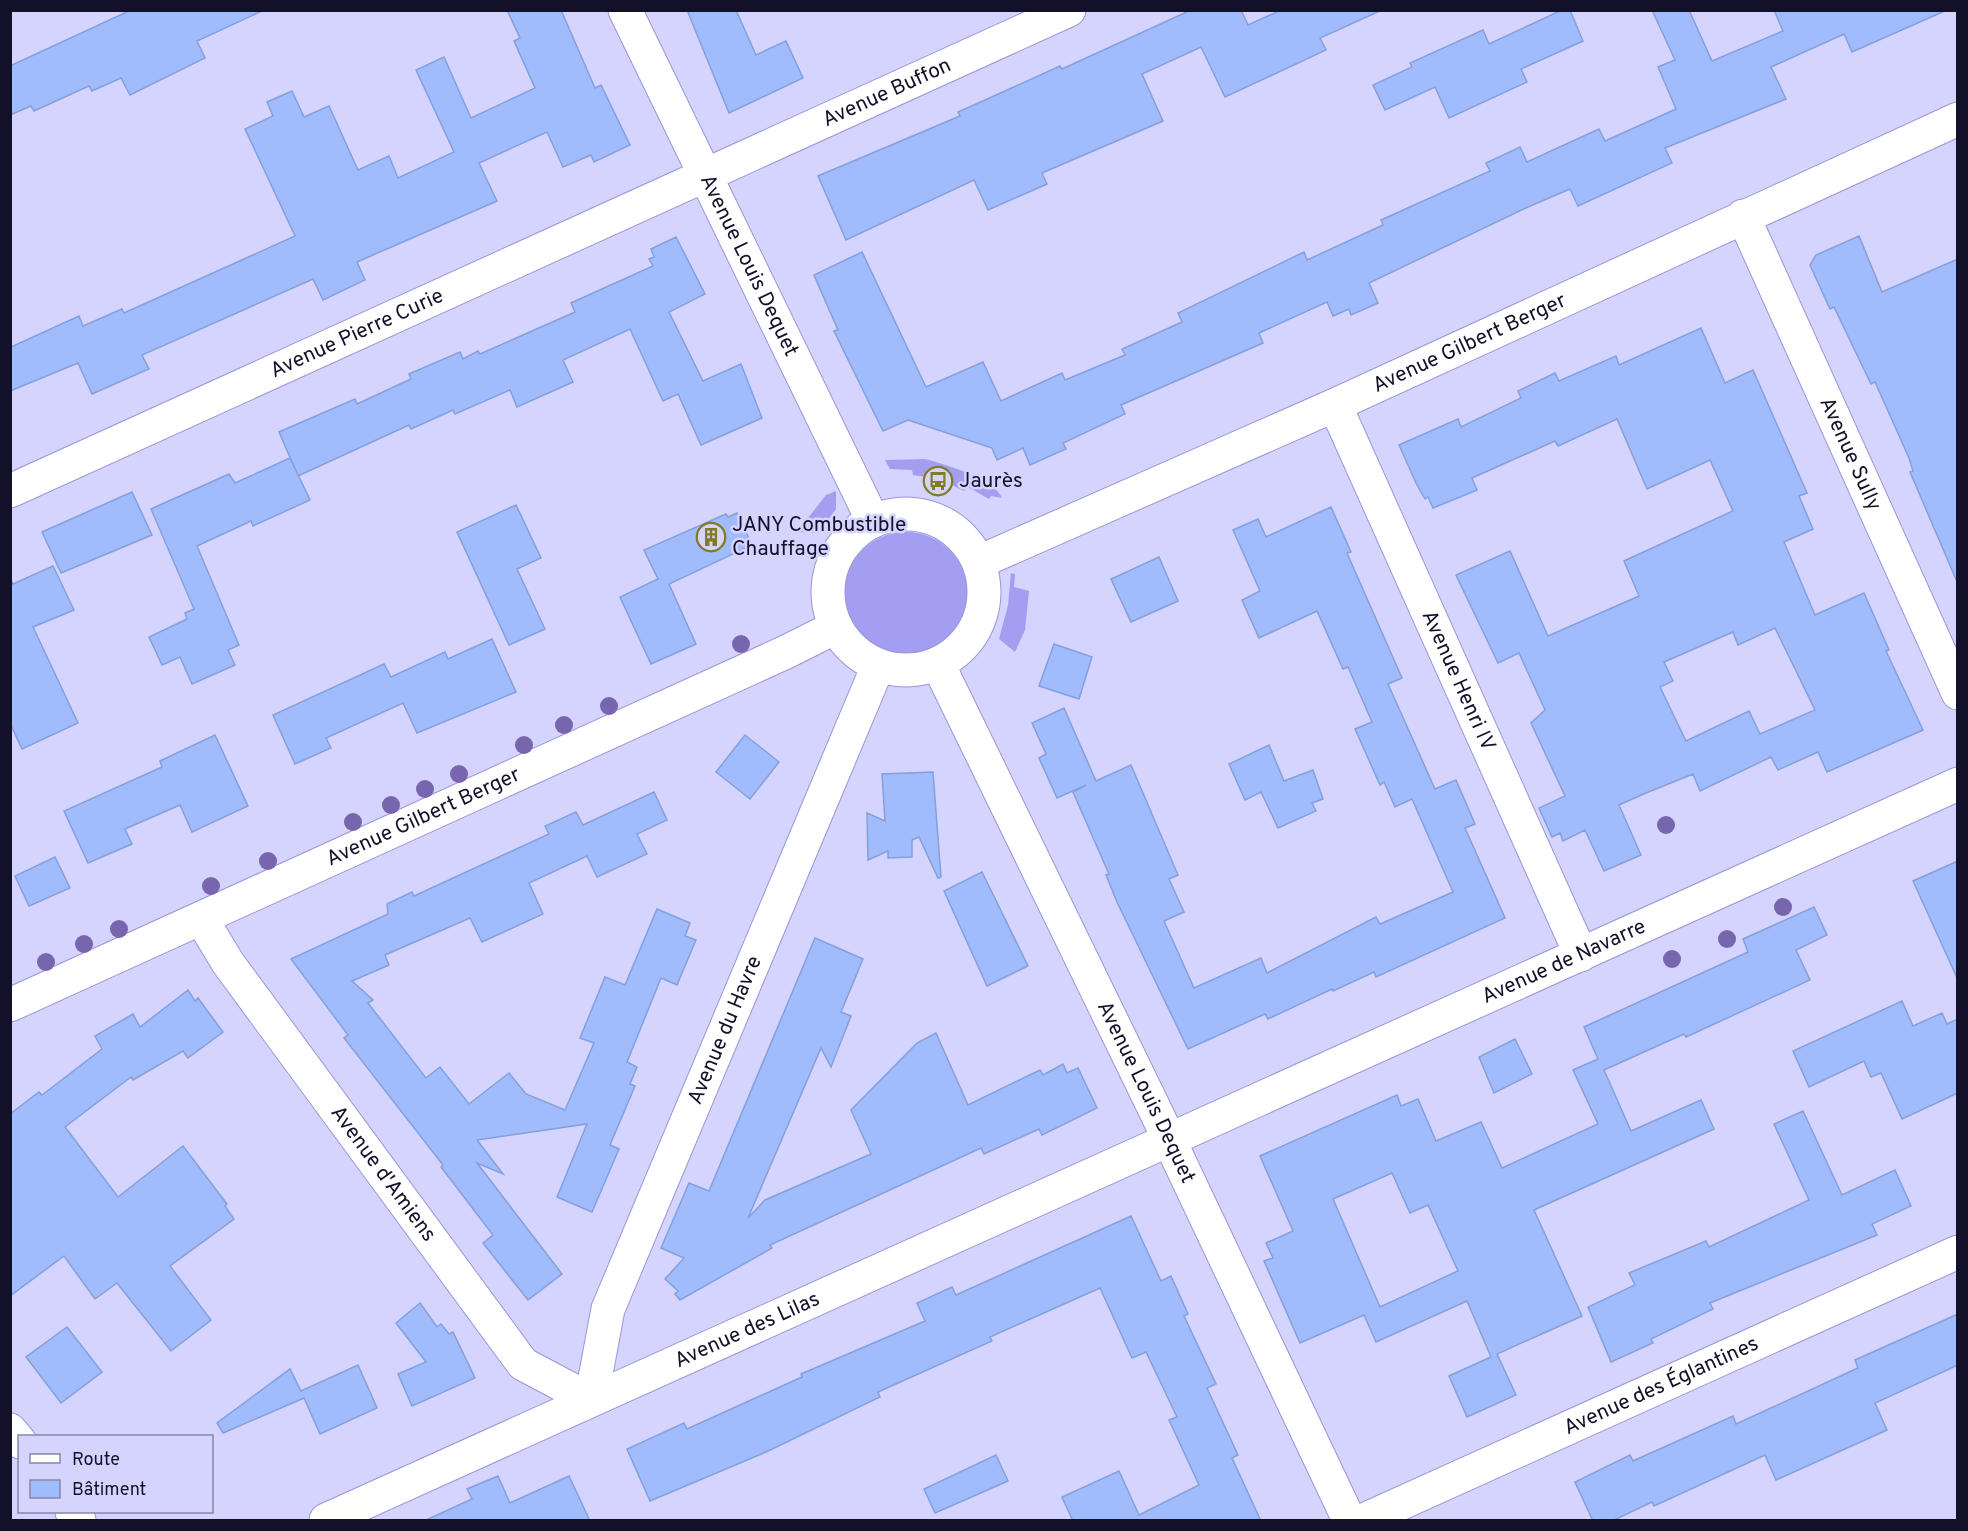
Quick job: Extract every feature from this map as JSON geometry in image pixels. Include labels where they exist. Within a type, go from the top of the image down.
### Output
[{"type":"street","name":"Avenue Louis Dequet","points":[[625,10],[873,521]]},
{"type":"street","name":"Avenue Buffon","points":[[704,175],[1069,10]]},
{"type":"street","name":"Avenue Gilbert Berger","points":[[979,562],[1335,405],[1958,119]]},
{"type":"street","name":"Avenue Pierre Curie","points":[[10,491],[704,175]]},
{"type":"street","name":"Avenue Sully","points":[[1743,216],[1958,693]]},
{"type":"street","name":"Avenue Henri IV","points":[[1335,405],[1581,955]]},
{"type":"street","points":[[899,514],[924,516],[946,525],[965,541],[979,562],[984,585],[983,609],[974,632],[959,651],[938,664],[919,670],[898,670],[878,666],[848,646],[829,611],[827,589],[831,567],[841,547],[856,531],[873,521],[899,514]]},
{"type":"street","name":"Avenue Gilbert Berger","points":[[10,1005],[202,920],[836,627]]},
{"type":"street","name":"Avenue Louis Dequet","points":[[938,664],[1169,1140],[1349,1521]]},
{"type":"street","name":"Avenue du Havre","points":[[591,1400],[608,1309],[878,666]]},
{"type":"street","name":"Avenue de Navarre","points":[[1169,1140],[1958,784]]},
{"type":"street","name":"Avenue d'Amiens","points":[[202,920],[228,963],[523,1364],[591,1400]]},
{"type":"street","name":"Avenue des Lilas","points":[[326,1521],[1169,1140]]},
{"type":"street","name":"Avenue des Églantines","points":[[1364,1521],[1958,1252]]},
{"type":"shaded area","points":[[925,459],[980,479],[997,491],[1002,498],[991,496],[989,499],[968,487],[964,491],[940,479],[913,475],[912,470],[890,469],[885,460]]},
{"type":"shaded area","points":[[836,491],[836,509],[818,533],[797,532],[826,495]]},
{"type":"shaded area","points":[[906,532],[930,536],[950,550],[964,570],[968,594],[964,618],[950,638],[930,652],[906,656],[882,652],[862,638],[848,618],[844,594],[848,570],[862,550],[882,536]]},
{"type":"shaded area","points":[[1011,573],[1015,574],[1014,587],[1029,591],[1025,630],[1015,652],[999,639],[1008,605]]},
{"type":"building","points":[[131,10],[264,10],[197,41],[205,58],[130,95],[121,78],[92,91],[89,86],[34,111],[31,106],[10,115],[10,66]]},
{"type":"building","points":[[507,10],[561,10],[595,88],[601,85],[630,145],[594,162],[591,155],[563,167],[547,132],[479,163],[497,201],[357,262],[365,280],[323,300],[313,279],[142,355],[149,369],[92,394],[78,363],[10,391],[11,347],[79,316],[83,326],[122,309],[124,313],[295,236],[245,129],[273,116],[267,102],[292,91],[304,117],[329,106],[358,170],[389,156],[398,178],[454,152],[416,70],[444,57],[471,118],[535,88],[514,41],[520,38]]},
{"type":"building","points":[[687,10],[736,10],[756,55],[786,41],[803,78],[729,113]]},
{"type":"building","points":[[1191,10],[1241,10],[1248,25],[1281,10],[1382,10],[1320,38],[1326,50],[1225,97],[1201,47],[1142,74],[1163,121],[1042,173],[1047,184],[988,210],[974,180],[846,240],[818,176],[960,116],[958,112],[1060,66],[1062,69]]},
{"type":"building","points":[[1562,10],[1570,10],[1583,41],[1521,69],[1527,82],[1449,118],[1435,87],[1385,110],[1373,85],[1412,67],[1410,63],[1483,30],[1489,44]]},
{"type":"building","points":[[1652,10],[1689,10],[1712,61],[1783,31],[1774,10],[1947,10],[1852,52],[1844,34],[1771,67],[1786,99],[1665,148],[1672,163],[1578,206],[1570,189],[1528,207],[1369,283],[1378,303],[1351,315],[1349,309],[1333,316],[1327,302],[1259,333],[1263,343],[1121,405],[1125,414],[1063,443],[1066,449],[1030,465],[1023,448],[997,460],[992,448],[908,420],[883,431],[834,331],[838,330],[814,275],[862,252],[926,387],[983,362],[1001,401],[1062,373],[1065,380],[1125,355],[1122,349],[1182,322],[1178,313],[1304,252],[1307,260],[1383,225],[1381,220],[1490,171],[1486,163],[1520,147],[1527,162],[1599,129],[1605,141],[1676,109],[1658,67],[1675,60]]},
{"type":"building","points":[[1859,236],[1882,292],[1958,259],[1958,584],[1910,472],[1913,471],[1909,458],[1875,382],[1871,384],[1834,307],[1830,309],[1810,265],[1816,255]]},
{"type":"building","points":[[676,237],[705,294],[669,312],[703,381],[741,364],[762,418],[701,445],[678,394],[663,401],[630,329],[563,360],[573,382],[517,407],[510,390],[455,414],[453,410],[411,429],[409,425],[298,476],[279,432],[355,399],[357,404],[411,379],[409,374],[460,352],[463,359],[478,351],[480,354],[575,312],[571,303],[653,266],[649,259],[654,257],[651,249]]},
{"type":"building","points":[[1701,328],[1725,383],[1753,370],[1807,493],[1799,496],[1813,529],[1784,542],[1815,615],[1864,593],[1889,650],[1886,651],[1923,730],[1827,772],[1818,752],[1778,770],[1771,757],[1700,791],[1693,774],[1646,793],[1619,805],[1641,855],[1604,871],[1585,830],[1563,841],[1560,833],[1552,837],[1539,808],[1565,796],[1531,723],[1545,710],[1519,653],[1498,663],[1456,575],[1510,551],[1548,636],[1639,596],[1624,561],[1733,511],[1710,460],[1647,489],[1617,419],[1558,446],[1555,441],[1472,478],[1477,490],[1433,508],[1428,497],[1425,499],[1416,483],[1399,445],[1458,419],[1461,427],[1521,398],[1518,391],[1555,373],[1559,381],[1616,356],[1619,365]],"holes":[[[1775,628],[1815,710],[1760,734],[1749,711],[1686,741],[1660,687],[1673,681],[1664,662],[1733,632],[1738,645]]]},
{"type":"building","points":[[290,458],[310,500],[253,526],[251,521],[197,546],[239,645],[228,650],[235,665],[192,684],[180,657],[162,665],[149,637],[187,619],[185,613],[194,609],[151,509],[229,474],[235,483]]},
{"type":"building","points":[[132,492],[152,535],[61,573],[42,532]]},
{"type":"building","points":[[516,505],[541,558],[517,569],[545,629],[509,645],[457,532]]},
{"type":"building","points":[[1331,507],[1351,552],[1347,553],[1402,678],[1388,684],[1435,789],[1456,780],[1475,824],[1465,828],[1505,918],[1376,977],[1374,972],[1268,1019],[1265,1014],[1188,1049],[1117,902],[1106,875],[1109,874],[1073,792],[1086,785],[1057,798],[1039,758],[1046,754],[1032,723],[1064,708],[1096,781],[1131,765],[1178,875],[1169,879],[1184,912],[1164,921],[1194,988],[1261,958],[1267,973],[1376,917],[1380,924],[1453,892],[1412,799],[1395,807],[1384,782],[1380,785],[1355,729],[1372,722],[1348,667],[1343,669],[1317,611],[1259,638],[1242,600],[1260,591],[1233,530],[1258,519],[1266,537]]},
{"type":"building","points":[[737,513],[752,545],[669,584],[696,644],[651,664],[620,597],[658,579],[644,550],[726,514],[728,517]]},
{"type":"building","points":[[1159,557],[1178,601],[1131,622],[1111,579]]},
{"type":"building","points":[[53,566],[74,610],[33,627],[78,723],[22,749],[10,723],[10,578],[13,584]]},
{"type":"building","points":[[492,639],[516,692],[417,733],[403,703],[326,738],[331,748],[295,764],[273,715],[384,664],[391,677],[445,652],[448,659]]},
{"type":"building","points":[[1054,644],[1092,657],[1079,699],[1039,686]]},
{"type":"building","points":[[215,735],[248,806],[192,832],[180,805],[125,829],[132,844],[88,863],[64,811],[162,767],[160,761]]},
{"type":"building","points":[[745,735],[779,762],[750,799],[716,772]]},
{"type":"building","points":[[1269,745],[1284,781],[1313,770],[1323,799],[1312,803],[1316,811],[1278,828],[1261,792],[1245,800],[1229,764]]},
{"type":"building","points":[[933,772],[941,877],[938,878],[919,837],[912,840],[912,857],[888,858],[888,851],[868,860],[867,813],[885,821],[882,774]]},
{"type":"building","points":[[654,792],[667,820],[637,834],[647,854],[597,877],[587,856],[529,883],[543,914],[482,942],[470,918],[385,955],[389,965],[352,981],[373,1000],[368,1003],[426,1078],[440,1067],[469,1104],[509,1073],[526,1094],[565,1110],[594,1043],[580,1038],[605,977],[625,985],[657,909],[690,923],[685,936],[696,940],[677,985],[661,978],[627,1062],[637,1067],[630,1084],[635,1086],[610,1145],[619,1149],[592,1212],[557,1197],[587,1124],[477,1140],[503,1174],[477,1163],[562,1274],[528,1300],[483,1243],[493,1235],[441,1167],[443,1165],[344,1038],[348,1035],[291,959],[388,914],[387,904],[412,892],[414,896],[549,834],[545,826],[576,812],[583,825]]},
{"type":"building","points":[[55,857],[70,888],[29,906],[15,876]]},
{"type":"building","points":[[1958,861],[1958,980],[1913,881]]},
{"type":"building","points":[[982,872],[1028,966],[987,986],[944,891]]},
{"type":"building","points":[[1814,907],[1827,935],[1796,950],[1810,980],[1686,1037],[1684,1034],[1604,1070],[1631,1131],[1701,1100],[1714,1129],[1534,1210],[1582,1316],[1497,1354],[1516,1395],[1467,1417],[1449,1376],[1491,1357],[1467,1301],[1376,1342],[1364,1315],[1300,1343],[1264,1261],[1273,1258],[1266,1243],[1293,1231],[1260,1156],[1397,1095],[1401,1106],[1418,1099],[1436,1141],[1481,1122],[1502,1168],[1598,1124],[1573,1070],[1598,1059],[1584,1027],[1748,952],[1743,939]],"holes":[[[1392,1173],[1410,1213],[1428,1205],[1458,1271],[1380,1307],[1333,1199]]]},
{"type":"building","points":[[815,938],[863,959],[841,1012],[851,1016],[831,1067],[821,1048],[748,1218],[765,1200],[871,1154],[851,1110],[917,1043],[936,1033],[968,1105],[1040,1070],[1043,1075],[1063,1064],[1067,1073],[1078,1068],[1097,1108],[1042,1135],[1039,1129],[984,1154],[981,1148],[770,1245],[772,1248],[680,1300],[675,1294],[678,1291],[665,1279],[684,1258],[661,1248],[689,1183],[709,1191]]},
{"type":"building","points":[[188,990],[195,1001],[198,998],[223,1032],[188,1058],[183,1051],[133,1080],[131,1077],[65,1127],[118,1197],[183,1146],[227,1204],[225,1206],[234,1219],[170,1266],[211,1320],[171,1351],[117,1283],[95,1299],[64,1256],[10,1296],[10,1114],[39,1092],[42,1095],[102,1049],[95,1036],[133,1014],[140,1027]]},
{"type":"building","points":[[1902,1001],[1913,1026],[1942,1013],[1947,1024],[1958,1019],[1958,1093],[1902,1119],[1881,1073],[1871,1077],[1864,1061],[1809,1087],[1793,1051]]},
{"type":"building","points":[[1515,1039],[1532,1074],[1494,1093],[1479,1057]]},
{"type":"building","points":[[1803,1111],[1842,1195],[1895,1170],[1911,1206],[1872,1224],[1877,1235],[1710,1303],[1713,1309],[1651,1339],[1653,1343],[1611,1362],[1588,1307],[1635,1285],[1629,1273],[1706,1241],[1709,1247],[1809,1200],[1774,1124]]},
{"type":"building","points":[[1131,1216],[1161,1281],[1171,1276],[1188,1314],[1184,1316],[1216,1384],[1207,1388],[1238,1455],[1232,1458],[1261,1521],[1073,1521],[1062,1497],[1119,1471],[1139,1515],[1199,1485],[1169,1420],[1177,1417],[1146,1352],[1132,1358],[1100,1288],[990,1337],[992,1341],[878,1392],[880,1397],[766,1452],[650,1501],[627,1449],[684,1423],[687,1429],[802,1377],[801,1374],[925,1321],[917,1303],[952,1287],[956,1295]]},
{"type":"building","points":[[420,1303],[437,1327],[441,1324],[449,1334],[453,1332],[475,1378],[412,1406],[398,1374],[426,1362],[396,1323]]},
{"type":"building","points":[[1958,1314],[1958,1365],[1875,1403],[1887,1430],[1776,1480],[1765,1455],[1654,1506],[1652,1502],[1612,1521],[1593,1521],[1575,1482],[1630,1455],[1633,1461],[1733,1416],[1736,1424],[1858,1368],[1855,1360]]},
{"type":"building","points":[[67,1327],[102,1372],[61,1403],[26,1357]]},
{"type":"building","points":[[358,1365],[377,1408],[320,1434],[304,1398],[223,1433],[217,1423],[290,1369],[301,1391]]},
{"type":"building","points":[[996,1455],[1008,1481],[935,1513],[924,1489]]},
{"type":"building","points":[[498,1476],[510,1503],[569,1476],[590,1521],[424,1521],[472,1499],[467,1489]]},
{"type":"place","name":"Jaurès","points":[[938,481]]},
{"type":"place","name":"JANY Combustible Chauffage","points":[[711,537]]}]
